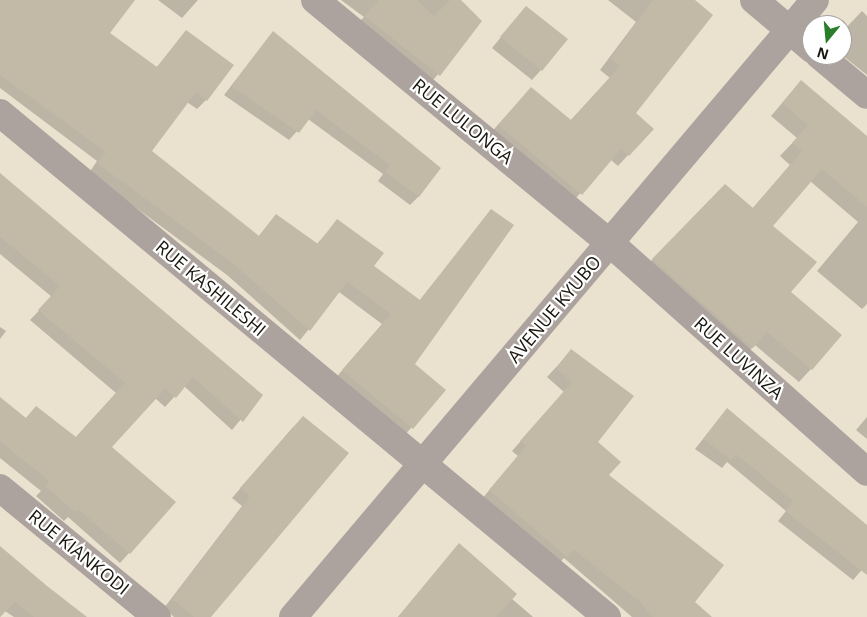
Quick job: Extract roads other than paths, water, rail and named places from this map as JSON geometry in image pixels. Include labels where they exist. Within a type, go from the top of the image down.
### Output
[{"type":"street","name":"RUE LULONGA","points":[[315,0],[610,243]]},
{"type":"street","points":[[754,0],[802,40]]},
{"type":"street","name":"AVENUE KYUBO","points":[[293,617],[815,0]]},
{"type":"street","points":[[831,65],[867,95]]},
{"type":"street","name":"RUE KASHILESHI","points":[[0,113],[607,617]]},
{"type":"street","name":"RUE LUVINZA","points":[[610,243],[867,472]]},
{"type":"street","name":"RUE KIANKODI","points":[[0,488],[157,617]]}]
